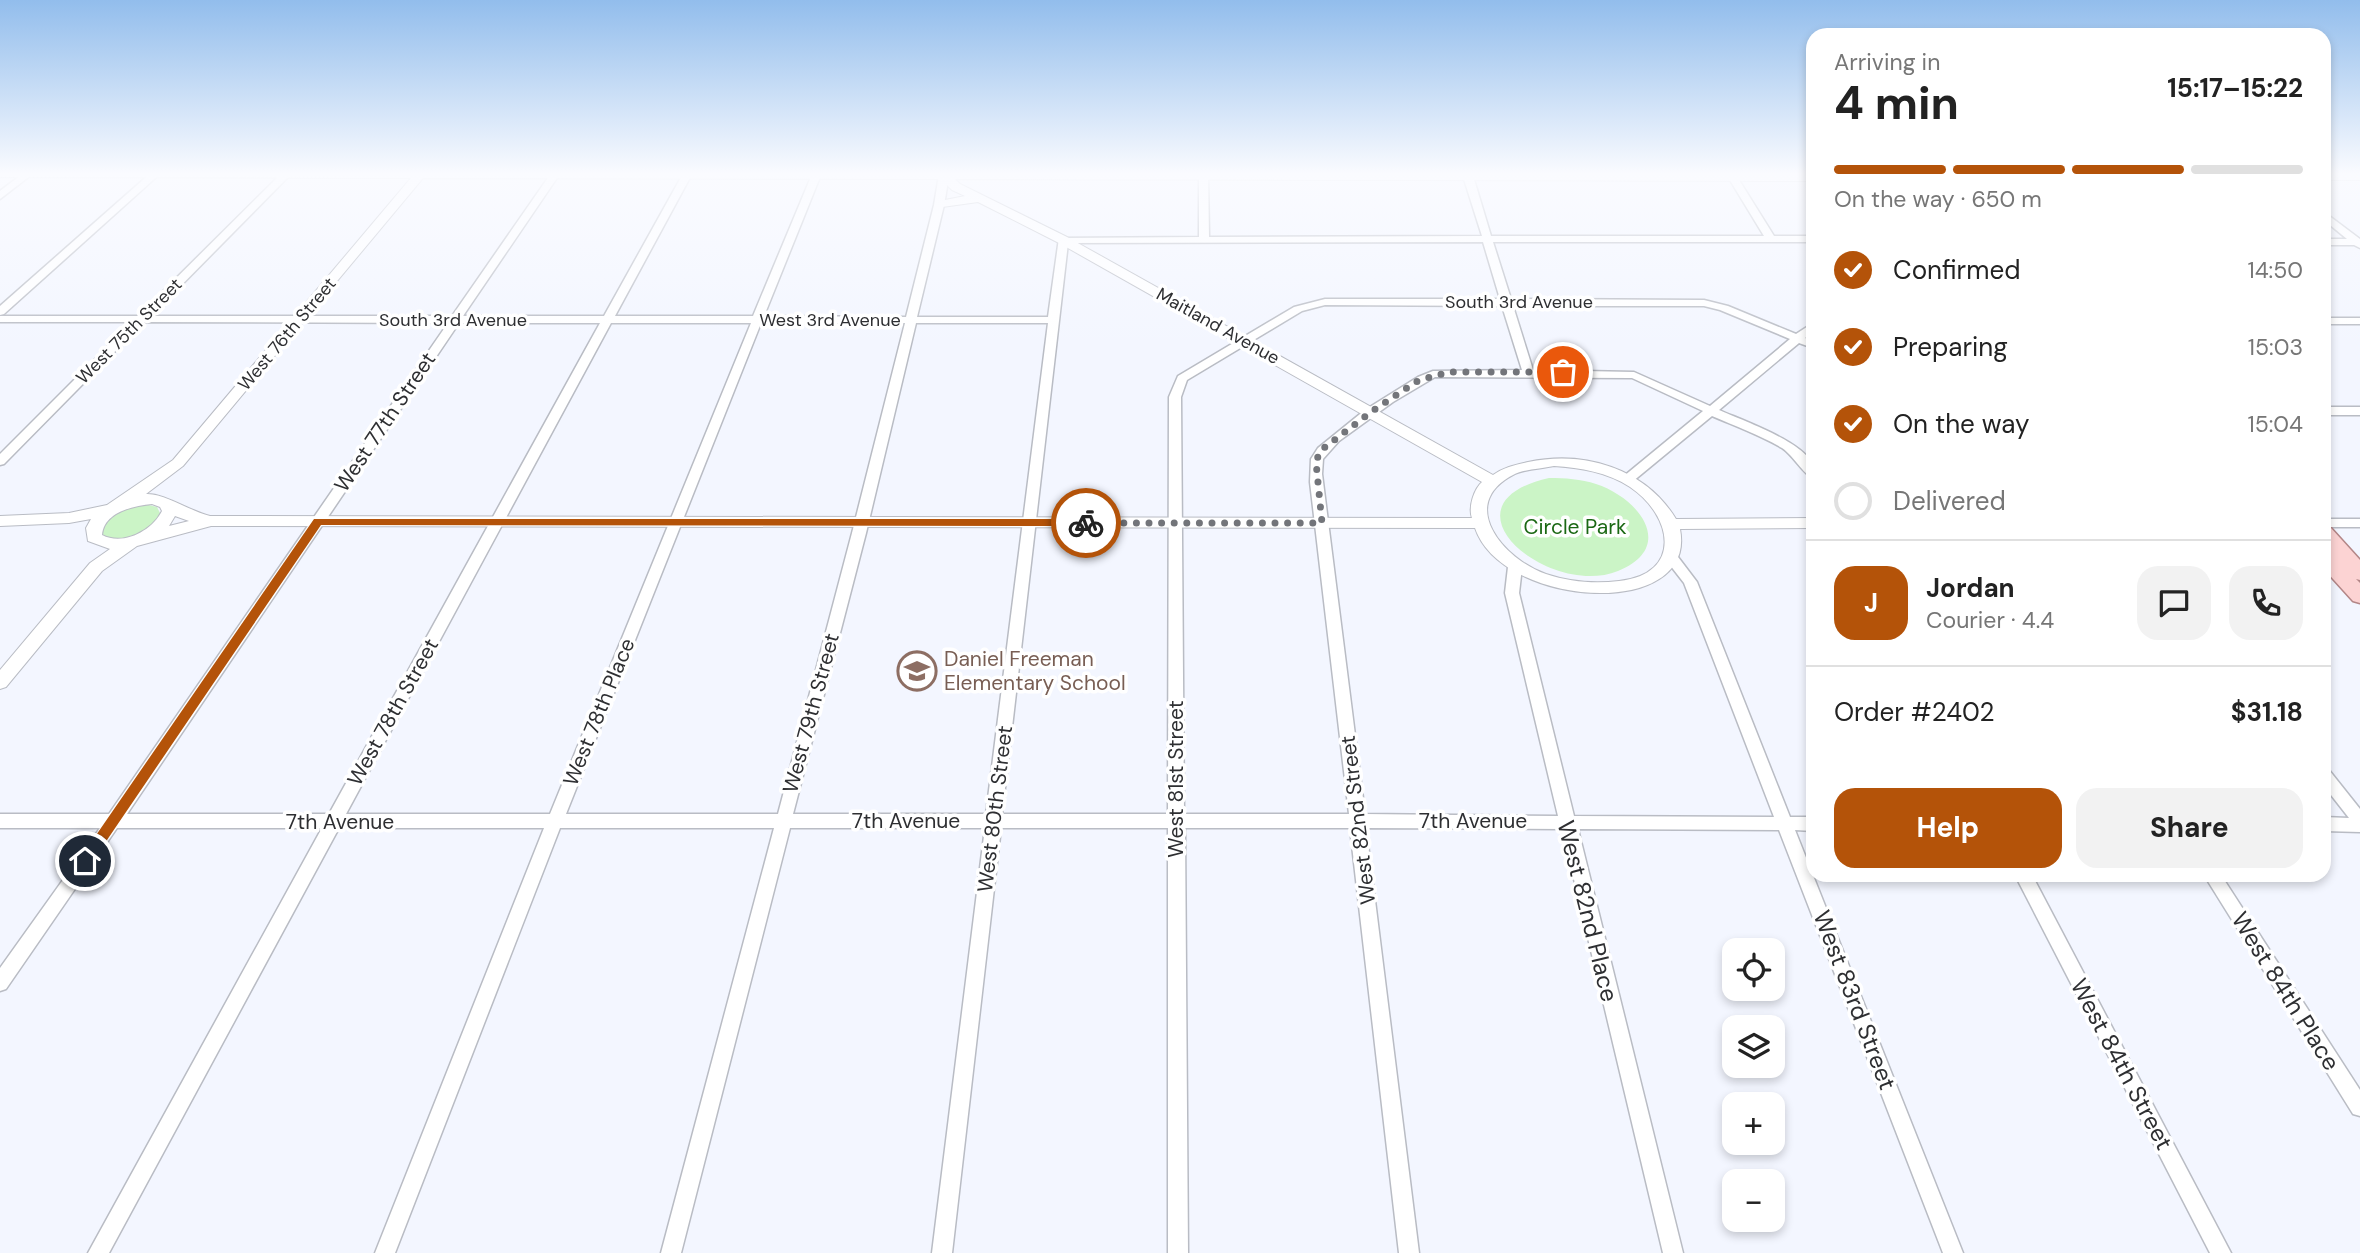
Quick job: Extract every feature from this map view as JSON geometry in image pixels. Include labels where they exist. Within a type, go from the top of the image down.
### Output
[{"type":"main road","points":[[2331,541],[2360,573]]},
{"type":"main road","points":[[2331,564],[2360,596]]},
{"type":"street","points":[[0,312],[91,230]]},
{"type":"street","name":"West 75th Street","points":[[0,461],[230,230]]},
{"type":"street","name":"West 76th Street","points":[[117,508],[178,463],[373,230]]},
{"type":"street","name":"West 77th Street","points":[[0,982],[114,820],[516,230]]},
{"type":"street","name":"West 78th Street","points":[[98,1253],[656,230]]},
{"type":"street","name":"West 78th Place","points":[[385,1253],[555,821],[794,230]]},
{"type":"street","name":"West 79th Street","points":[[671,1253],[861,523],[933,230]]},
{"type":"street","name":"Maitland Avenue","points":[[1044,230],[1492,481]]},
{"type":"street","points":[[1204,230],[1204,239]]},
{"type":"street","points":[[1484,230],[1528,372]]},
{"type":"street","points":[[1766,230],[1771,239]]},
{"type":"street","points":[[2343,230],[2359,243]]},
{"type":"street","points":[[1063,240],[1806,239]]},
{"type":"street","name":"West 80th Street","points":[[942,1253],[1063,240]]},
{"type":"street","points":[[2331,242],[2359,243]]},
{"type":"street","name":"South 3rd Avenue","points":[[1242,339],[1298,309],[1315,303],[1506,302],[1704,303],[1724,308],[1798,338]]},
{"type":"street","name":"South 3rd Avenue","points":[[0,320],[607,320]]},
{"type":"street","name":"West 3rd Avenue","points":[[607,320],[1054,320]]},
{"type":"street","points":[[2331,321],[2360,321]]},
{"type":"street","points":[[1628,479],[1806,332]]},
{"type":"street","points":[[1798,338],[1806,342]]},
{"type":"street","name":"West 81st Street","points":[[1178,1253],[1175,397],[1178,383],[1187,372],[1242,339]]},
{"type":"street","points":[[1371,412],[1419,380],[1433,374],[1528,372],[1634,375],[1785,446],[1800,456],[1806,464]]},
{"type":"street","points":[[2331,411],[2360,411]]},
{"type":"street","name":"West 82nd Street","points":[[1371,412],[1320,451],[1316,462],[1409,1253]]},
{"type":"street","points":[[1554,461],[1592,466],[1628,479],[1661,506],[1671,524],[1674,540],[1670,556],[1661,569],[1628,586],[1606,590],[1558,585],[1515,567],[1498,554],[1486,539],[1479,523],[1479,500],[1492,481],[1519,467],[1554,461]]},
{"type":"street","name":"West 76th Street","points":[[168,505],[170,482],[178,463]]},
{"type":"street","points":[[0,521],[69,518],[153,499],[185,515],[209,521],[1479,523]]},
{"type":"street","points":[[0,682],[96,568],[164,523],[170,511],[168,505]]},
{"type":"street","points":[[79,588],[90,561],[93,532],[99,520],[117,508]]},
{"type":"street","points":[[33,521],[64,525],[109,544],[134,541],[209,521]]},
{"type":"street","points":[[1671,524],[1806,523]]},
{"type":"street","points":[[2331,523],[2360,523]]},
{"type":"street","name":"West 83rd Street","points":[[1670,556],[1690,582],[1806,873]]},
{"type":"street","name":"West 82nd Place","points":[[1515,567],[1512,593],[1673,1253]]},
{"type":"street","points":[[2331,784],[2360,823]]},
{"type":"street","name":"7th Avenue","points":[[0,821],[1359,821],[1806,824]]},
{"type":"street","points":[[2331,824],[2360,823]]},
{"type":"street","name":"West 83rd Street","points":[[1810,882],[1954,1253]]},
{"type":"street","name":"West 84th Street","points":[[2027,882],[2221,1253]]},
{"type":"street","name":"West 84th Place","points":[[2216,882],[2360,1107]]},
{"type":"green space","name":"Circle Park","points":[[1549,478],[1590,482],[1626,500],[1645,524],[1648,537],[1646,549],[1636,561],[1618,571],[1591,576],[1562,572],[1536,561],[1514,545],[1502,526],[1502,507],[1516,491]]},
{"type":"green space","points":[[149,505],[157,507],[161,515],[157,522],[143,533],[116,539],[101,533],[107,520],[113,515]]},
{"type":"way so far","points":[[1086,523],[1322,523],[1316,462],[1320,451],[1419,380],[1433,374],[1450,372],[1563,372]]},
{"type":"place","name":"Daniel Freeman Elementary School","points":[[917,671]]},
{"type":"route","points":[[85,861],[318,522],[1086,523]]}]
